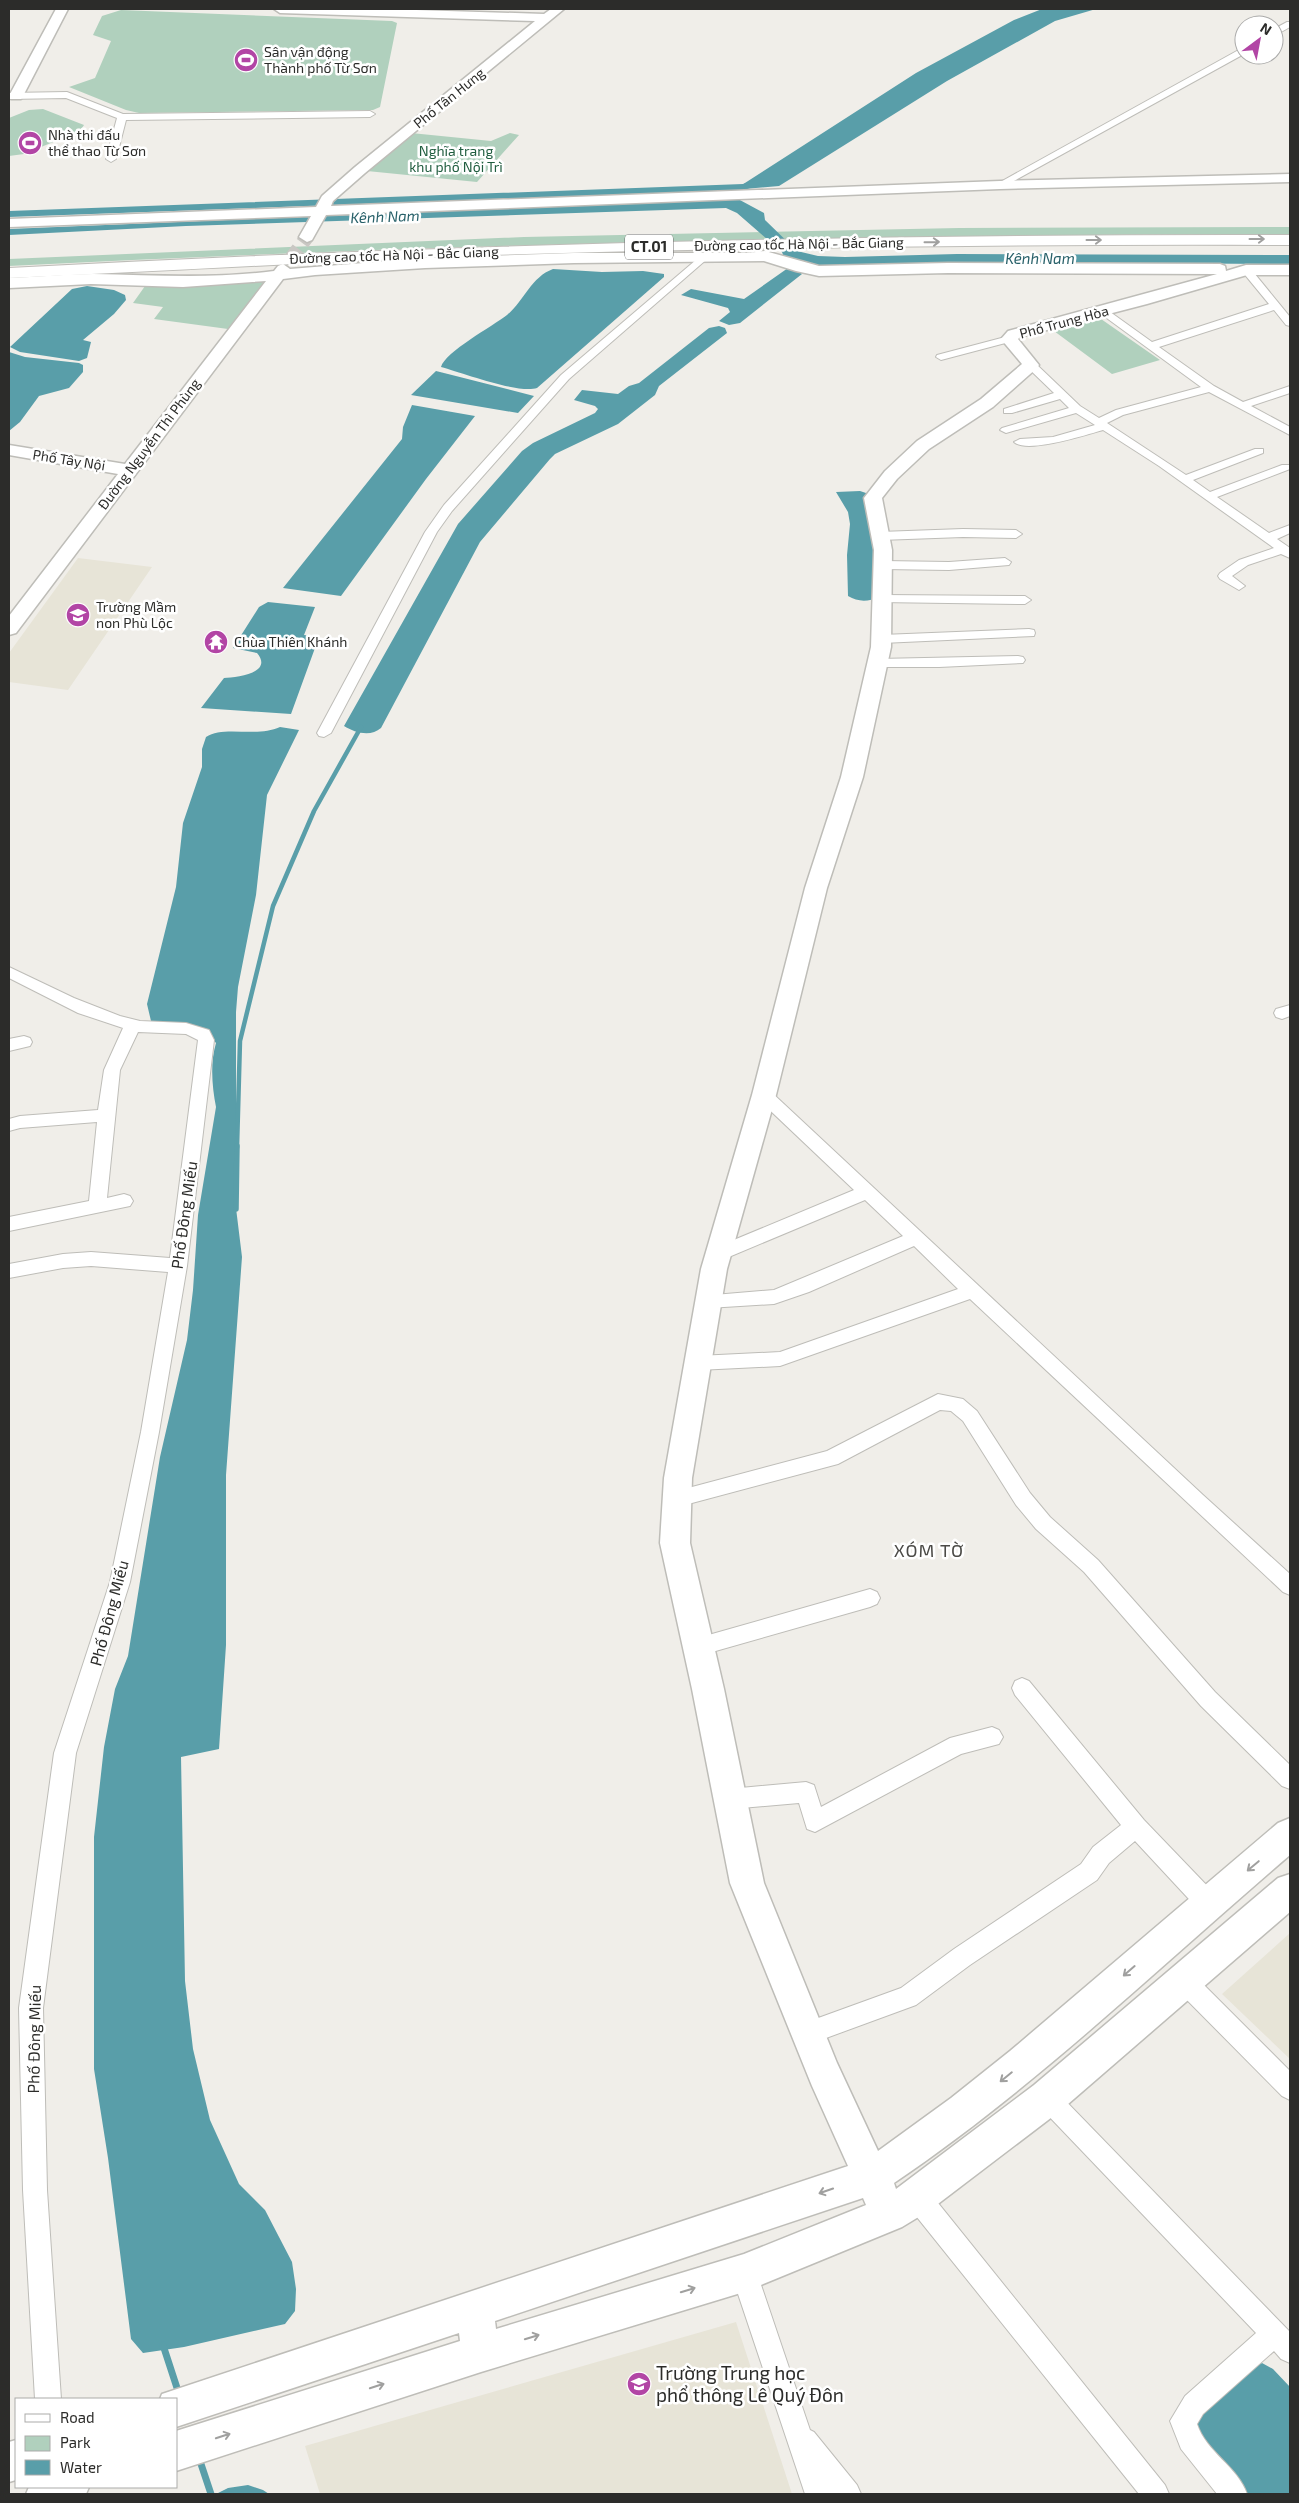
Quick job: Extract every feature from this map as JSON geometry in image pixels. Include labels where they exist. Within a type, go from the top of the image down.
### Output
[{"type":"highway","name":"Đường cao tốc Hà Nội - Bắc Giang","points":[[288,241],[327,240]]},
{"type":"highway","name":"Đường cao tốc Hà Nội - Bắc Giang","points":[[9,273],[395,254],[593,248],[1026,240],[1290,240]]},
{"type":"highway","points":[[9,273],[136,270],[315,270]]},
{"type":"street","points":[[12,96],[62,9]]},
{"type":"street","points":[[280,9],[397,11],[547,18]]},
{"type":"street","name":"Phố Tân Hưng","points":[[317,215],[360,170],[558,9]]},
{"type":"street","points":[[1000,185],[1234,56]]},
{"type":"street","points":[[12,96],[67,95],[122,117],[370,114]]},
{"type":"street","points":[[111,159],[122,117]]},
{"type":"street","points":[[9,222],[317,215],[1000,185],[1290,178]]},
{"type":"street","points":[[315,270],[435,263],[765,256],[801,268],[819,271],[948,268],[1246,270],[1290,323]]},
{"type":"street","points":[[324,733],[431,532],[448,508],[565,377],[703,257]]},
{"type":"street","name":"Phố Trung Hòa","points":[[1288,552],[1185,479],[1078,409],[1031,365],[1009,339],[1014,334],[1246,270],[1289,268]]},
{"type":"street","points":[[9,283],[91,279],[184,282],[256,278],[283,269]]},
{"type":"street","name":"Đường Nguyễn Thì Phùng","points":[[9,629],[128,470],[283,269]]},
{"type":"street","points":[[1150,346],[1275,306]]},
{"type":"street","points":[[1102,311],[1210,388],[1290,432]]},
{"type":"street","points":[[941,357],[1009,339]]},
{"type":"street","points":[[1031,365],[987,403],[923,445],[891,475],[873,498],[883,565],[880,651],[852,777],[816,888],[764,1095],[718,1254],[708,1301],[678,1478],[675,1543],[747,1883],[807,2033],[871,2176],[903,2205],[1156,2494]]},
{"type":"street","points":[[1020,442],[1053,440],[1102,424],[1120,412],[1149,406],[1210,388]]},
{"type":"street","points":[[1241,406],[1290,389]]},
{"type":"street","points":[[1008,411],[1061,395]]},
{"type":"street","points":[[1006,430],[1078,409]]},
{"type":"street","name":"Phố Tây Nội","points":[[9,450],[128,470]]},
{"type":"street","points":[[1185,479],[1259,451]]},
{"type":"street","points":[[1209,496],[1286,466]]},
{"type":"street","points":[[1268,538],[1290,529]]},
{"type":"street","points":[[880,536],[963,533],[1016,534]]},
{"type":"street","points":[[1239,586],[1224,576],[1235,565],[1288,552]]},
{"type":"street","points":[[883,565],[949,566],[1005,562]]},
{"type":"street","points":[[882,599],[1026,600]]},
{"type":"street","points":[[880,651],[1029,633]]},
{"type":"street","points":[[880,651],[939,663],[1018,660]]},
{"type":"street","name":"Phố Đông Miếu","points":[[9,972],[98,1014],[133,1025],[191,1029],[203,1034],[206,1040],[178,1266],[150,1432],[120,1582],[88,1690],[65,1754],[31,2008],[35,2190],[48,2398]]},
{"type":"street","points":[[97,1206],[112,1070],[133,1025]]},
{"type":"street","points":[[764,1095],[1244,1546],[1290,1586]]},
{"type":"street","points":[[9,1125],[20,1122],[106,1115]]},
{"type":"street","points":[[718,1254],[867,1192]]},
{"type":"street","points":[[9,1224],[124,1201]]},
{"type":"street","points":[[708,1301],[774,1297],[803,1288],[915,1238]]},
{"type":"street","points":[[9,1272],[63,1261],[92,1260],[178,1266]]},
{"type":"street","points":[[698,1363],[780,1358],[972,1291]]},
{"type":"street","points":[[677,1499],[831,1458],[938,1402],[956,1404],[970,1416],[1023,1499],[1043,1523],[1091,1566],[1208,1699],[1290,1779]]},
{"type":"street","points":[[698,1647],[870,1598]]},
{"type":"street","points":[[1022,1688],[1136,1827],[1208,1903]]},
{"type":"street","points":[[730,1799],[806,1792],[814,1822],[957,1745],[992,1737]]},
{"type":"street","points":[[807,2033],[908,1998],[962,1957],[1089,1872],[1101,1855],[1136,1827]]},
{"type":"street","points":[[178,2407],[871,2176],[959,2115],[1034,2054],[1290,1834]]},
{"type":"street","points":[[178,2450],[481,2353],[744,2272],[903,2205],[1046,2098],[1290,1890]]},
{"type":"street","points":[[1184,1981],[1290,2088]]},
{"type":"street","points":[[1046,2098],[1282,2342],[1194,2405],[1183,2421],[1184,2430],[1191,2441],[1234,2494]]},
{"type":"street","points":[[744,2272],[818,2494]]},
{"type":"street","points":[[474,2309],[481,2353]]},
{"type":"street","points":[[798,2433],[848,2494]]},
{"type":"street","points":[[46,2494],[66,2488]]},
{"type":"shaded area","name":"Trường Mầm non Phù Lộc","points":[[78,558],[152,567],[68,690],[9,682],[9,653]]},
{"type":"shaded area","points":[[1290,1933],[1290,2059],[1222,1994]]},
{"type":"shaded area","name":"Trường Trung học phổ thông Lê Quý Đôn","points":[[736,2322],[792,2494],[320,2494],[305,2446]]},
{"type":"green space","name":"Sân vận động Thành phố Từ Sơn","points":[[121,10],[392,21],[397,23],[380,107],[373,110],[139,113],[126,110],[69,87],[95,78],[111,41],[93,35],[102,16]]},
{"type":"green space","name":"Nhà thi đấu thể thao Từ Sơn","points":[[43,109],[84,125],[80,131],[24,154],[9,156],[9,118],[29,110]]},
{"type":"green space","name":"Nghĩa trang khu phố Nội Trì","points":[[411,133],[491,141],[510,133],[519,135],[477,182],[367,171]]},
{"type":"green space","points":[[1290,227],[1290,234],[970,236],[489,246],[9,266],[9,259],[524,237],[959,228]]},
{"type":"green space","points":[[272,272],[228,329],[154,319],[163,307],[133,303],[150,279]]},
{"type":"green space","points":[[1101,319],[1160,360],[1112,374],[1054,331]]},
{"type":"water","points":[[1042,9],[1096,9],[1055,21],[947,81],[779,186],[734,190],[916,73],[1014,20]]},
{"type":"water","name":"Kênh Nam","points":[[738,199],[764,213],[765,220],[797,251],[818,256],[957,254],[1290,255],[1290,264],[968,262],[799,271],[802,274],[740,323],[729,325],[719,321],[730,312],[728,308],[681,295],[691,289],[744,299],[788,268],[782,252],[737,213],[726,208],[186,226],[9,235],[9,229]]},
{"type":"water","points":[[553,269],[602,272],[643,271],[664,274],[664,277],[537,388],[528,389],[504,386],[441,367],[451,354],[507,315],[533,283]]},
{"type":"water","points":[[87,286],[114,290],[125,295],[126,300],[114,314],[83,340],[91,342],[87,358],[79,361],[20,352],[10,347],[72,289]]},
{"type":"water","points":[[719,326],[725,328],[727,333],[659,386],[655,395],[618,424],[555,454],[550,459],[480,542],[381,728],[377,731],[363,733],[353,731],[344,726],[458,524],[522,451],[533,443],[595,413],[598,409],[595,406],[574,400],[582,390],[618,394],[629,386],[639,383],[709,328]]},
{"type":"water","points":[[9,352],[25,357],[79,363],[83,365],[83,372],[69,388],[39,396],[20,422],[9,431]]},
{"type":"water","points":[[436,371],[534,396],[518,413],[411,395]]},
{"type":"water","points":[[412,405],[475,416],[426,479],[341,596],[283,588],[402,439],[403,427]]},
{"type":"water","points":[[860,491],[866,493],[879,597],[871,600],[859,600],[848,596],[847,555],[850,524],[848,512],[836,492]]},
{"type":"water","points":[[268,602],[315,607],[304,635],[319,637],[291,714],[201,708],[224,678],[251,673],[261,665],[261,660],[257,653],[233,648],[259,607]]},
{"type":"water","points":[[280,727],[299,730],[267,795],[256,895],[238,987],[236,1012],[236,1208],[242,1257],[226,1475],[226,1645],[219,1749],[181,1757],[185,1981],[193,2049],[210,2120],[239,2184],[265,2210],[292,2262],[296,2289],[295,2311],[285,2324],[184,2347],[143,2353],[131,2339],[108,2158],[94,2069],[94,1837],[104,1747],[115,1689],[128,1656],[160,1457],[187,1340],[193,1290],[198,1215],[216,1107],[212,1075],[216,1043],[210,1036],[151,1021],[147,1004],[176,887],[183,823],[202,767],[202,749],[206,737],[222,732],[261,732]]},
{"type":"water","points":[[1262,2363],[1273,2369],[1290,2387],[1290,2494],[1242,2494],[1212,2458],[1197,2428],[1198,2419],[1253,2368]]},
{"type":"water","points":[[248,2485],[269,2494],[216,2494],[228,2488]]},
{"type":"waterway","points":[[9,214],[744,187],[762,181]]},
{"type":"waterway","points":[[237,1148],[240,1041],[273,906],[314,811],[361,727]]},
{"type":"waterway","points":[[236,1209],[237,1146]]},
{"type":"waterway","points":[[163,2345],[178,2391]]},
{"type":"waterway","points":[[199,2458],[211,2494]]},
{"type":"tunnel","points":[[290,260],[307,237]]},
{"type":"place","name":"Sân vận động Thành phố Từ Sơn","points":[[246,60]]},
{"type":"place","name":"Nhà thi đấu thể thao Từ Sơn","points":[[30,143]]},
{"type":"place","name":"Trường Mầm non Phù Lộc","points":[[78,615]]},
{"type":"place","name":"Chùa Thiên Khánh","points":[[216,642]]},
{"type":"place","name":"Trường Trung học phổ thông Lê Quý Đôn","points":[[639,2384]]},
{"type":"district","name":"XÓM TỜ","points":[[929,1551]]}]
